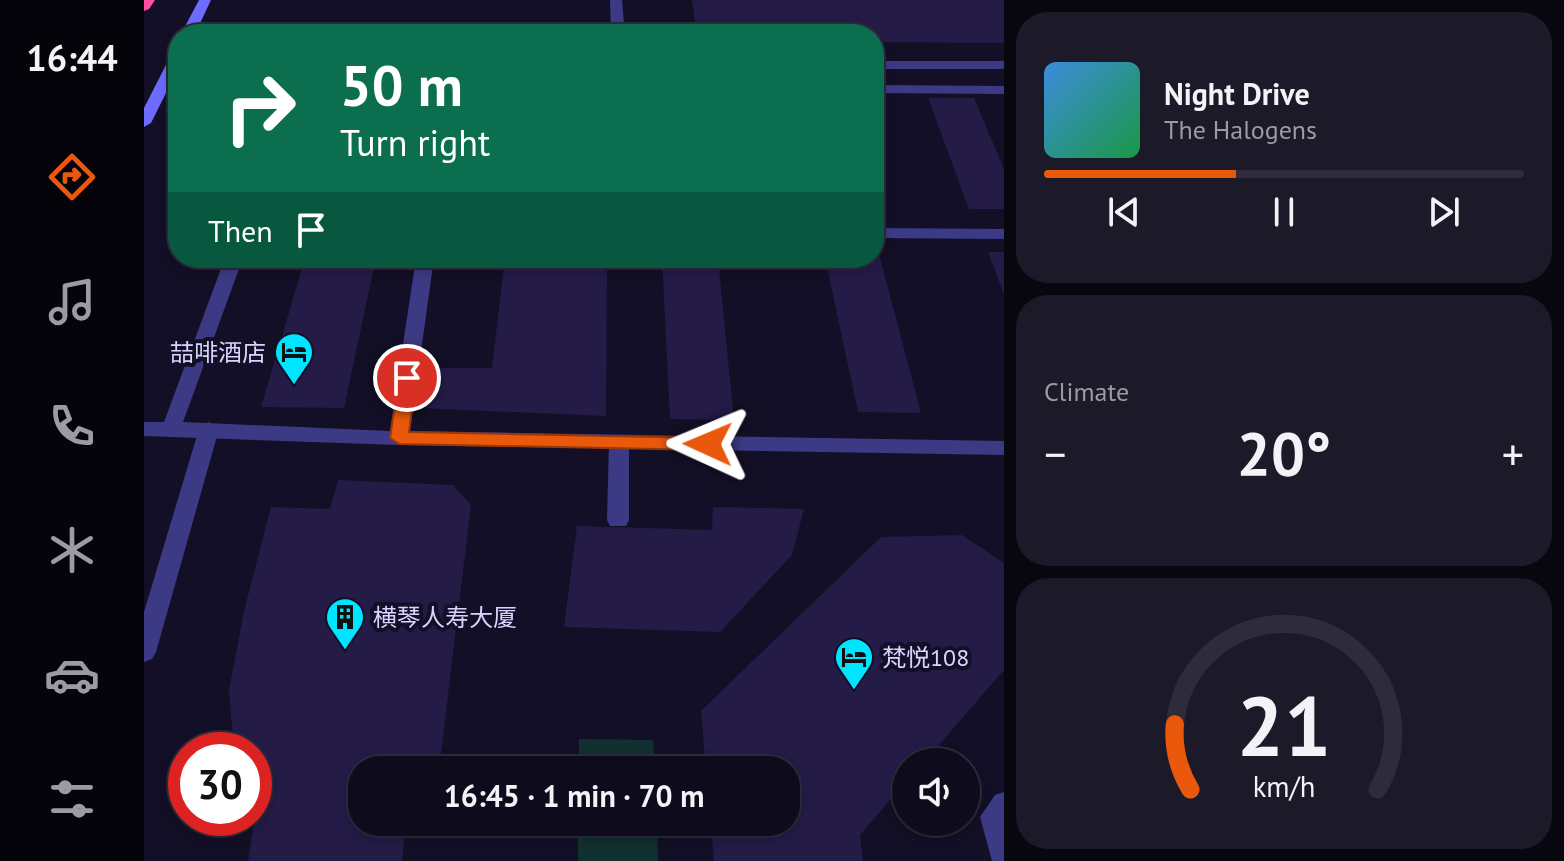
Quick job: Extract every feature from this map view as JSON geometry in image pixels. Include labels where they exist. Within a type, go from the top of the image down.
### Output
[{"type":"street","points":[[193,24],[205,0]]},
{"type":"street","points":[[616,0],[617,24]]},
{"type":"street","points":[[884,65],[1004,65]]},
{"type":"street","points":[[144,123],[168,74]]},
{"type":"street","points":[[162,86],[168,86]]},
{"type":"street","points":[[884,89],[1004,90]]},
{"type":"street","points":[[884,233],[1004,234]]},
{"type":"street","points":[[171,429],[230,268]]},
{"type":"street","points":[[399,438],[424,268]]},
{"type":"street","points":[[144,429],[619,443],[1004,448]]},
{"type":"street","points":[[144,652],[209,429]]},
{"type":"street","points":[[618,520],[619,443]]},
{"type":"street","points":[[1004,804],[993,817],[1004,858]]},
{"type":"green space","points":[[579,739],[653,740],[654,756],[579,756]]},
{"type":"green space","points":[[578,836],[657,836],[658,861],[578,861]]},
{"type":"building","points":[[692,0],[1004,0],[1004,43],[884,42],[884,24],[696,24]]},
{"type":"building","points":[[928,98],[974,98],[1004,169],[1004,209],[969,209]]},
{"type":"building","points":[[988,252],[1004,252],[1004,295]]},
{"type":"building","points":[[302,268],[374,268],[344,408],[261,407]]},
{"type":"building","points":[[504,268],[607,268],[606,416],[418,408],[422,368],[492,368]]},
{"type":"building","points":[[662,268],[719,268],[734,420],[670,419]]},
{"type":"building","points":[[827,268],[883,268],[921,413],[858,412]]},
{"type":"building","name":"横琴人寿大厦","points":[[338,480],[453,485],[471,505],[441,756],[348,756],[348,836],[405,836],[402,861],[248,861],[252,836],[272,836],[272,732],[232,732],[229,690],[244,611],[271,507],[330,509]]},
{"type":"building","points":[[713,507],[804,509],[792,555],[720,632],[564,627],[577,526],[712,530]]},
{"type":"building","name":"梵悦108","points":[[962,535],[1004,563],[1004,670],[936,748],[892,748],[892,798],[860,835],[863,861],[714,861],[712,836],[800,836],[800,756],[705,756],[701,711],[881,537]]},
{"type":"place","name":"喆啡酒店","points":[[294,386]]},
{"type":"place","name":"横琴人寿大厦","points":[[345,651]]},
{"type":"place","name":"梵悦108","points":[[854,691]]},
{"type":"route","points":[[407,378],[399,438],[708,444]]}]
